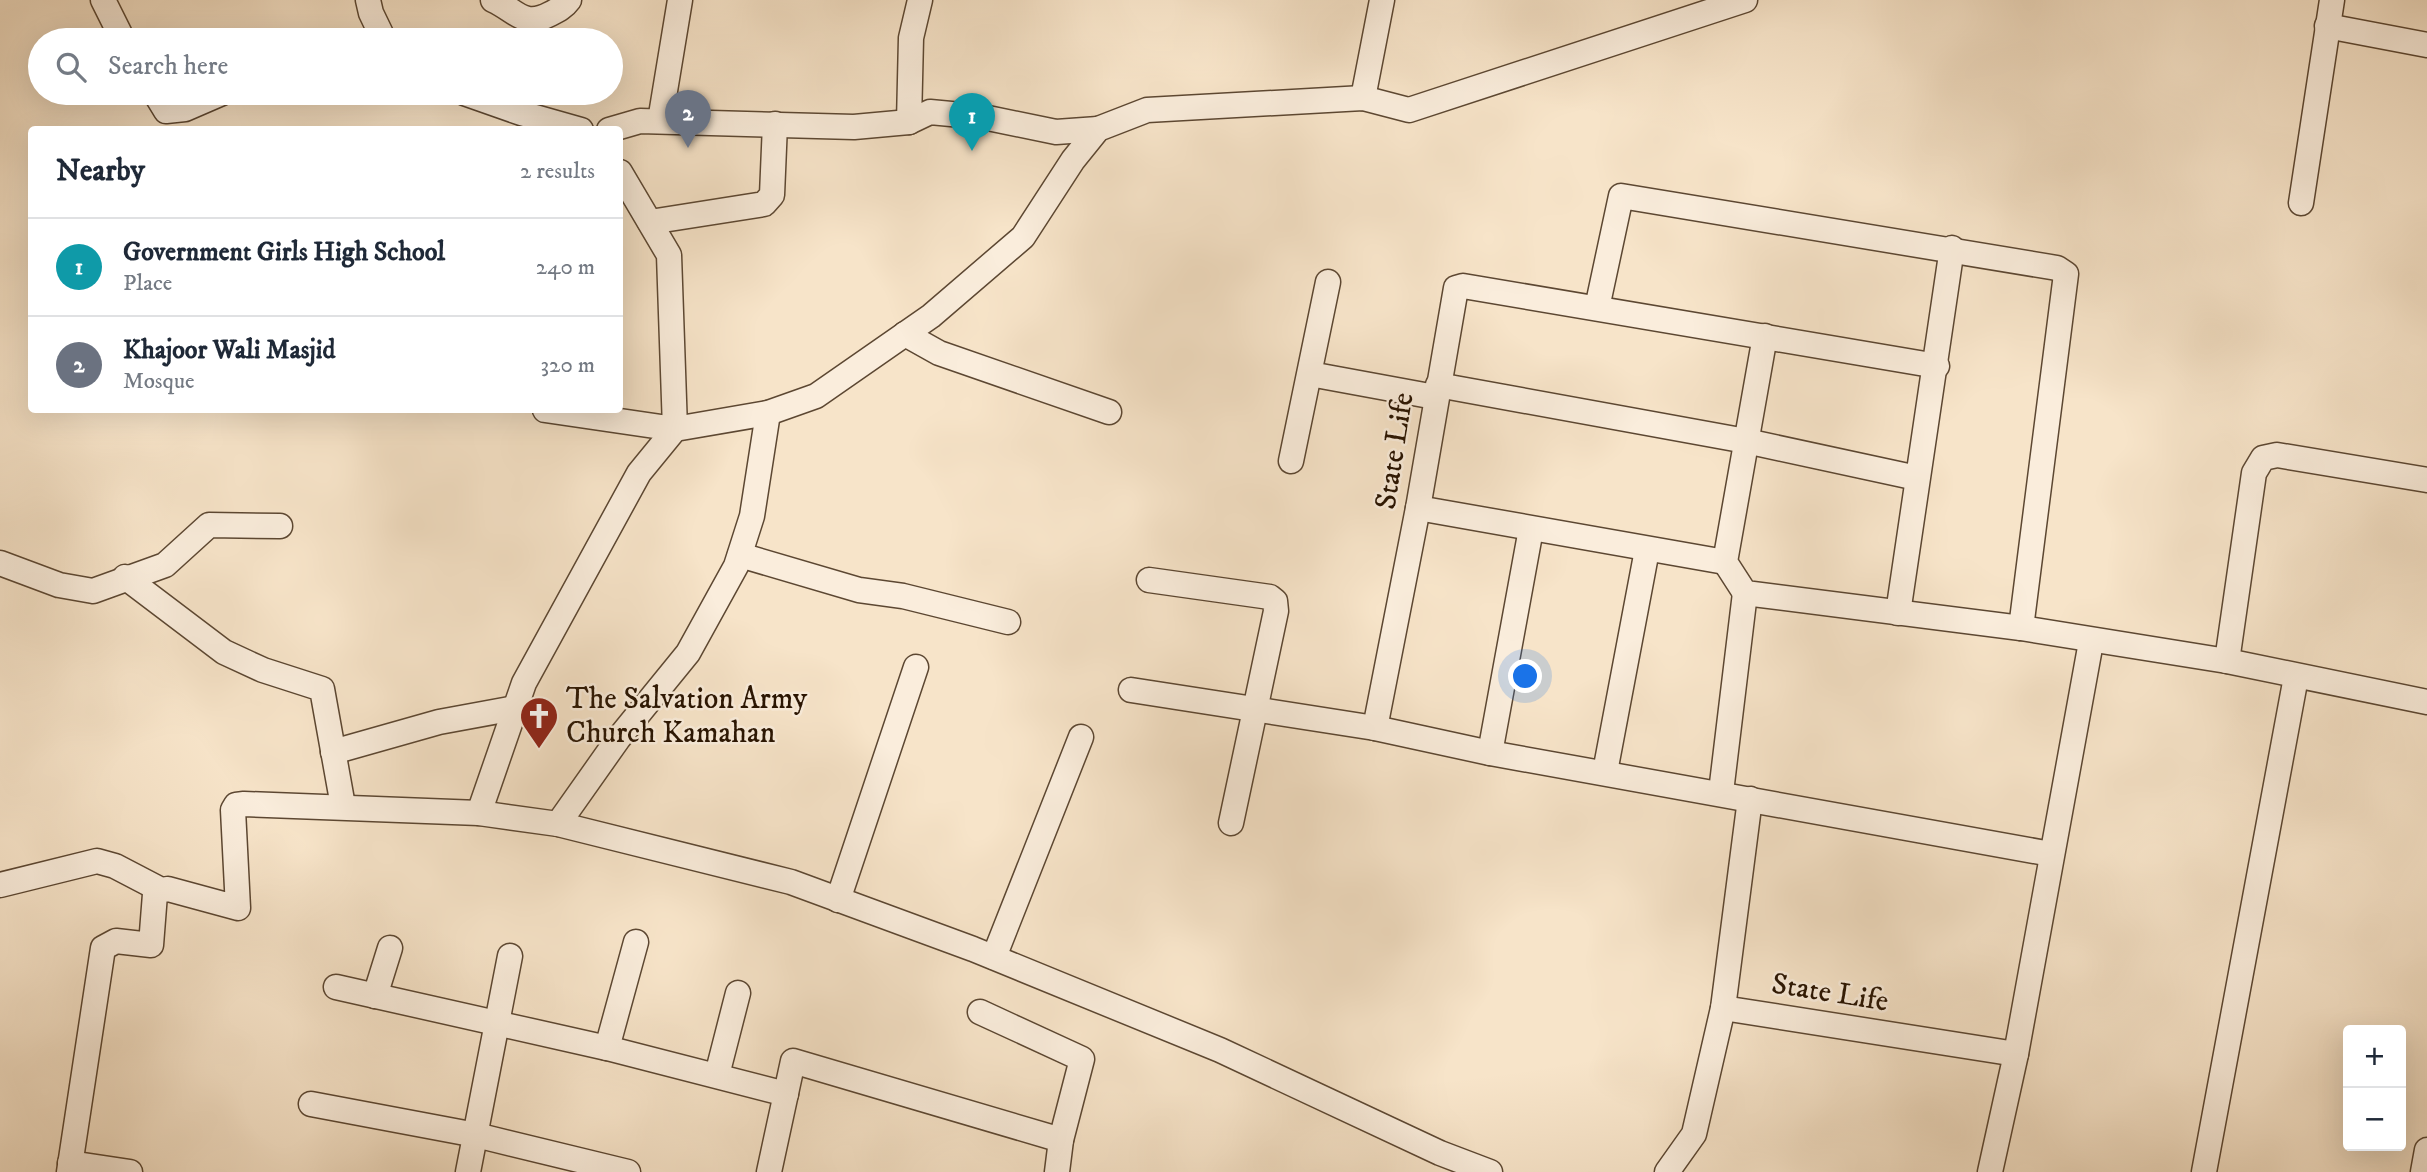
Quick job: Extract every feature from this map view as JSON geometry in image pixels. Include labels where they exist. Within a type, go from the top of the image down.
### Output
[{"type":"street","points":[[103,0],[117,28]]},
{"type":"street","points":[[368,0],[379,28]]},
{"type":"street","points":[[494,0],[522,18],[537,21],[564,6],[569,0]]},
{"type":"street","points":[[660,121],[680,0]]},
{"type":"street","points":[[909,122],[911,38],[920,0]]},
{"type":"street","points":[[1363,98],[1382,0]]},
{"type":"street","points":[[623,126],[640,121],[660,121],[854,127],[909,122],[930,112],[983,117],[1056,132],[1098,130],[1147,110],[1363,98],[1409,110],[1745,0]]},
{"type":"street","points":[[2301,203],[2332,0]]},
{"type":"street","points":[[2327,26],[2427,45]]},
{"type":"street","points":[[162,105],[166,111],[194,105]]},
{"type":"street","points":[[498,105],[568,126]]},
{"type":"street","points":[[650,222],[764,204],[772,195],[775,124]]},
{"type":"street","points":[[566,413],[675,429],[768,413],[816,396],[931,316],[1023,237],[1073,160],[1098,130]]},
{"type":"street","points":[[479,813],[524,683],[639,473],[675,429],[669,255],[623,177]]},
{"type":"street","points":[[1597,308],[1621,196],[1952,248],[2057,268],[2066,274],[2021,628]]},
{"type":"street","points":[[1898,612],[1917,478],[1937,366],[1952,248]]},
{"type":"street","points":[[1291,461],[1328,282]]},
{"type":"street","name":"State Life","points":[[1375,728],[1418,508],[1456,288],[1463,286],[1937,366]]},
{"type":"street","points":[[905,334],[939,353],[1109,412]]},
{"type":"street","points":[[1721,792],[1745,593],[1725,562],[1765,336]]},
{"type":"street","points":[[1310,374],[1437,391],[1745,441],[1917,478]]},
{"type":"street","points":[[558,824],[618,739],[688,653],[740,555],[752,516],[768,413]]},
{"type":"street","points":[[2227,661],[2255,473],[2263,458],[2277,455],[2427,480]]},
{"type":"street","points":[[1418,508],[1725,562]]},
{"type":"street","points":[[0,562],[59,585],[93,591],[125,577],[164,565],[209,525],[280,526]]},
{"type":"street","points":[[1490,753],[1531,529]]},
{"type":"street","points":[[1605,772],[1647,550]]},
{"type":"street","points":[[740,555],[859,590],[903,596],[1008,622]]},
{"type":"street","points":[[125,577],[175,612],[224,652],[263,670],[322,689],[343,806]]},
{"type":"street","points":[[1149,580],[1270,597],[1275,601],[1276,611],[1231,823]]},
{"type":"street","points":[[1745,593],[2021,628],[2091,642],[2227,661],[2427,702]]},
{"type":"street","points":[[1990,1172],[2016,1054],[2091,642]]},
{"type":"street","points":[[838,900],[916,667]]},
{"type":"street","points":[[2204,1172],[2296,677]]},
{"type":"street","points":[[1131,690],[1375,728],[1490,753],[1721,792],[2051,853]]},
{"type":"street","points":[[333,752],[439,722],[515,708]]},
{"type":"street","points":[[994,957],[1081,737]]},
{"type":"street","points":[[1667,1172],[1694,1134],[1723,1008],[1750,799]]},
{"type":"street","points":[[130,1172],[70,1167],[103,948],[116,941],[150,945],[155,894],[161,890],[169,889],[238,908],[233,810],[236,805],[343,806],[479,813],[558,824],[791,882],[994,957],[1220,1050],[1440,1153],[1490,1172]]},
{"type":"street","points":[[0,885],[97,861],[115,866],[161,890]]},
{"type":"street","points":[[607,1048],[636,943]]},
{"type":"street","points":[[375,996],[390,948]]},
{"type":"street","points":[[468,1172],[510,956]]},
{"type":"street","points":[[336,987],[607,1048],[786,1094]]},
{"type":"street","points":[[717,1075],[738,993]]},
{"type":"street","name":"State Life","points":[[1723,1008],[2016,1054]]},
{"type":"street","points":[[980,1012],[1082,1059],[1061,1140],[1057,1172]]},
{"type":"street","points":[[769,1172],[793,1061],[1061,1140]]},
{"type":"street","points":[[311,1104],[476,1135],[628,1172]]},
{"type":"street","points":[[2423,1172],[2427,1150]]},
{"type":"place","name":"Khajoor Wali Masjid","points":[[688,148]]},
{"type":"place","name":"Government Girls High School","points":[[972,151]]},
{"type":"place","name":"The Salvation Army Church Kamahan","points":[[539,750]]}]
